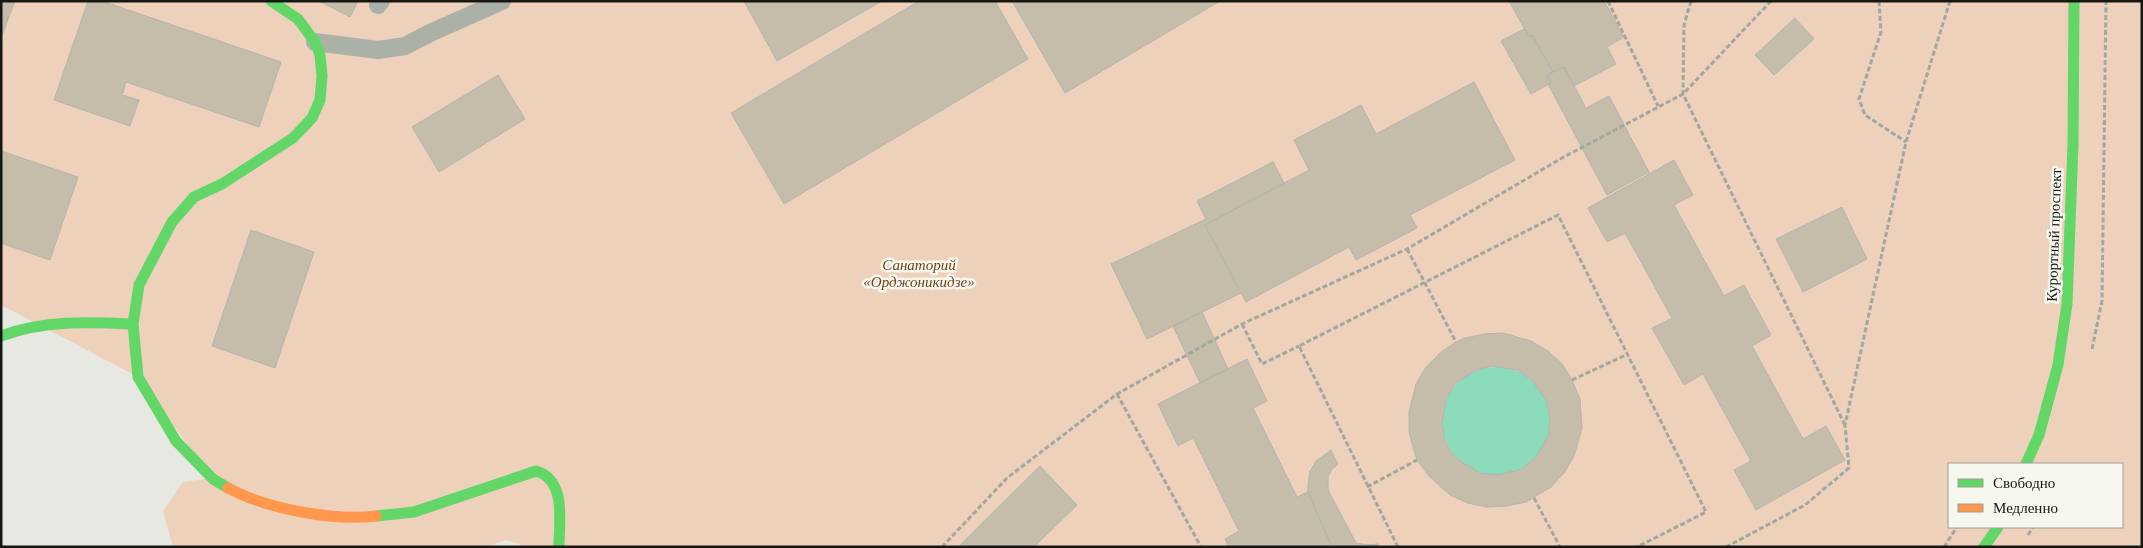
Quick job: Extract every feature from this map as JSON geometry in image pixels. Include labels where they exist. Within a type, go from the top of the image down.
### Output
[{"type":"street","points":[[271,1],[298,19],[315,42],[320,55],[322,76],[320,100],[312,118],[293,138],[222,184],[194,197],[172,222],[139,285],[133,324],[138,377],[176,441],[213,479],[242,496],[310,514],[359,518],[414,512],[536,471],[546,474],[554,483],[557,502],[559,547]]},
{"type":"street","name":"Курортный проспект","points":[[2026,463],[2039,435],[2058,364],[2067,304],[2074,1]]},
{"type":"street","points":[[1,336],[17,329],[66,321],[133,324]]},
{"type":"street","points":[[1984,547],[1997,528]]},
{"type":"lane","points":[[315,42],[378,50],[405,46],[502,1]]},
{"type":"path","points":[[1608,1],[1658,106]]},
{"type":"path","points":[[1692,1],[1684,25],[1683,94],[1845,425]]},
{"type":"path","points":[[942,547],[1007,478],[1117,394],[1242,324],[1407,249],[1562,158],[1683,94],[1771,1]]},
{"type":"path","points":[[1879,1],[1881,32],[1859,99],[1865,115],[1906,142]]},
{"type":"path","points":[[1726,547],[1805,505],[1849,468],[1845,425],[1906,142],[1950,1]]},
{"type":"path","points":[[1242,324],[1262,364],[1558,215],[1706,512],[1637,547]]},
{"type":"path","points":[[1407,249],[1456,342]]},
{"type":"path","points":[[1298,346],[1398,547]]},
{"type":"path","points":[[1572,380],[1628,354]]},
{"type":"path","points":[[1117,394],[1201,547]]},
{"type":"path","points":[[1367,487],[1418,460]]},
{"type":"path","points":[[1534,498],[1560,547]]},
{"type":"path","points":[[1944,547],[1956,528]]},
{"type":"green space","name":"Санаторий «Орджоникидзе»","points":[[1,1],[2142,1],[2142,547],[521,547],[520,544],[506,540],[487,547],[173,547],[163,511],[183,482],[212,478],[138,377],[1,305]]},
{"type":"shaded area","points":[[1496,367],[1517,371],[1534,383],[1546,400],[1550,421],[1546,442],[1534,459],[1517,471],[1496,475],[1475,471],[1458,459],[1446,442],[1442,421],[1446,400],[1458,383],[1475,371]]},
{"type":"building","points":[[1,1],[15,1],[1,38]]},
{"type":"building","points":[[88,1],[102,1],[281,62],[259,127],[126,82],[122,95],[139,100],[130,126],[54,100]]},
{"type":"building","points":[[319,1],[358,1],[350,17]]},
{"type":"building","points":[[744,1],[882,1],[777,61]]},
{"type":"building","points":[[919,1],[995,1],[1028,59],[784,204],[731,113]]},
{"type":"building","points":[[1012,1],[1220,1],[1065,93]]},
{"type":"building","points":[[1509,1],[1604,1],[1624,37],[1607,47],[1616,64],[1574,86],[1564,67],[1553,72],[1532,35],[1529,37]]},
{"type":"building","points":[[1795,18],[1814,39],[1774,75],[1755,55]]},
{"type":"building","points":[[1524,29],[1529,37],[1532,35],[1553,72],[1547,75],[1551,83],[1531,94],[1501,41]]},
{"type":"building","points":[[1564,67],[1586,108],[1609,96],[1649,172],[1607,195],[1548,84],[1551,83],[1547,75]]},
{"type":"building","points":[[498,75],[525,119],[439,172],[412,127]]},
{"type":"building","points":[[1474,82],[1515,160],[1410,215],[1417,228],[1356,260],[1349,247],[1246,302],[1205,225],[1309,170],[1294,140],[1361,105],[1376,134]]},
{"type":"building","points":[[1,151],[78,177],[50,260],[1,243]]},
{"type":"building","points":[[1674,160],[1693,195],[1674,205],[1724,296],[1744,285],[1771,335],[1752,346],[1803,439],[1826,426],[1845,460],[1756,510],[1734,470],[1751,461],[1703,374],[1684,385],[1652,328],[1672,318],[1625,233],[1607,242],[1588,208]]},
{"type":"building","points":[[1273,162],[1284,183],[1205,225],[1241,293],[1147,339],[1111,264],[1206,219],[1197,201]]},
{"type":"building","points":[[1842,207],[1867,259],[1803,292],[1776,239]]},
{"type":"building","points":[[251,230],[314,252],[275,368],[212,346]]},
{"type":"building","points":[[1202,312],[1228,369],[1200,383],[1173,326]]},
{"type":"building","points":[[1503,333],[1531,341],[1548,351],[1562,364],[1572,380],[1580,399],[1582,428],[1574,456],[1564,473],[1551,487],[1526,502],[1506,506],[1487,507],[1468,503],[1450,495],[1429,476],[1417,460],[1409,432],[1409,412],[1416,384],[1426,367],[1440,353],[1456,342],[1484,334]],"holes":[[[1493,366],[1517,370],[1532,380],[1546,400],[1550,418],[1548,436],[1536,457],[1522,469],[1498,475],[1480,473],[1460,461],[1451,452],[1445,441],[1442,423],[1446,399],[1455,384],[1476,370]]]},
{"type":"building","points":[[1247,359],[1267,401],[1253,408],[1297,497],[1308,492],[1332,547],[1229,547],[1225,539],[1239,531],[1193,438],[1178,446],[1158,404]]},
{"type":"building","points":[[1331,450],[1338,464],[1332,469],[1328,477],[1328,490],[1356,543],[1378,544],[1379,547],[1332,547],[1308,492],[1310,471],[1316,461]]},
{"type":"building","points":[[1040,466],[1077,505],[1034,547],[958,547]]},
{"type":"traffic: fast","points":[[228,488],[213,479],[176,441],[138,377],[133,324],[139,285],[172,222],[194,197],[222,184],[293,138],[312,118],[320,100],[322,76],[320,55],[315,42],[298,19],[271,1]]},
{"type":"traffic: fast","points":[[2026,463],[2039,435],[2058,365],[2067,304],[2073,144],[2074,1]]},
{"type":"traffic: fast","points":[[1,336],[33,327],[66,323],[133,324]]},
{"type":"traffic: fast","points":[[376,516],[414,512],[536,471],[546,476],[553,483],[557,492],[560,514],[559,547]]},
{"type":"traffic: fast","points":[[1984,547],[1997,528]]},
{"type":"traffic: slow","points":[[228,488],[261,502],[300,512],[340,517],[376,516]]}]
